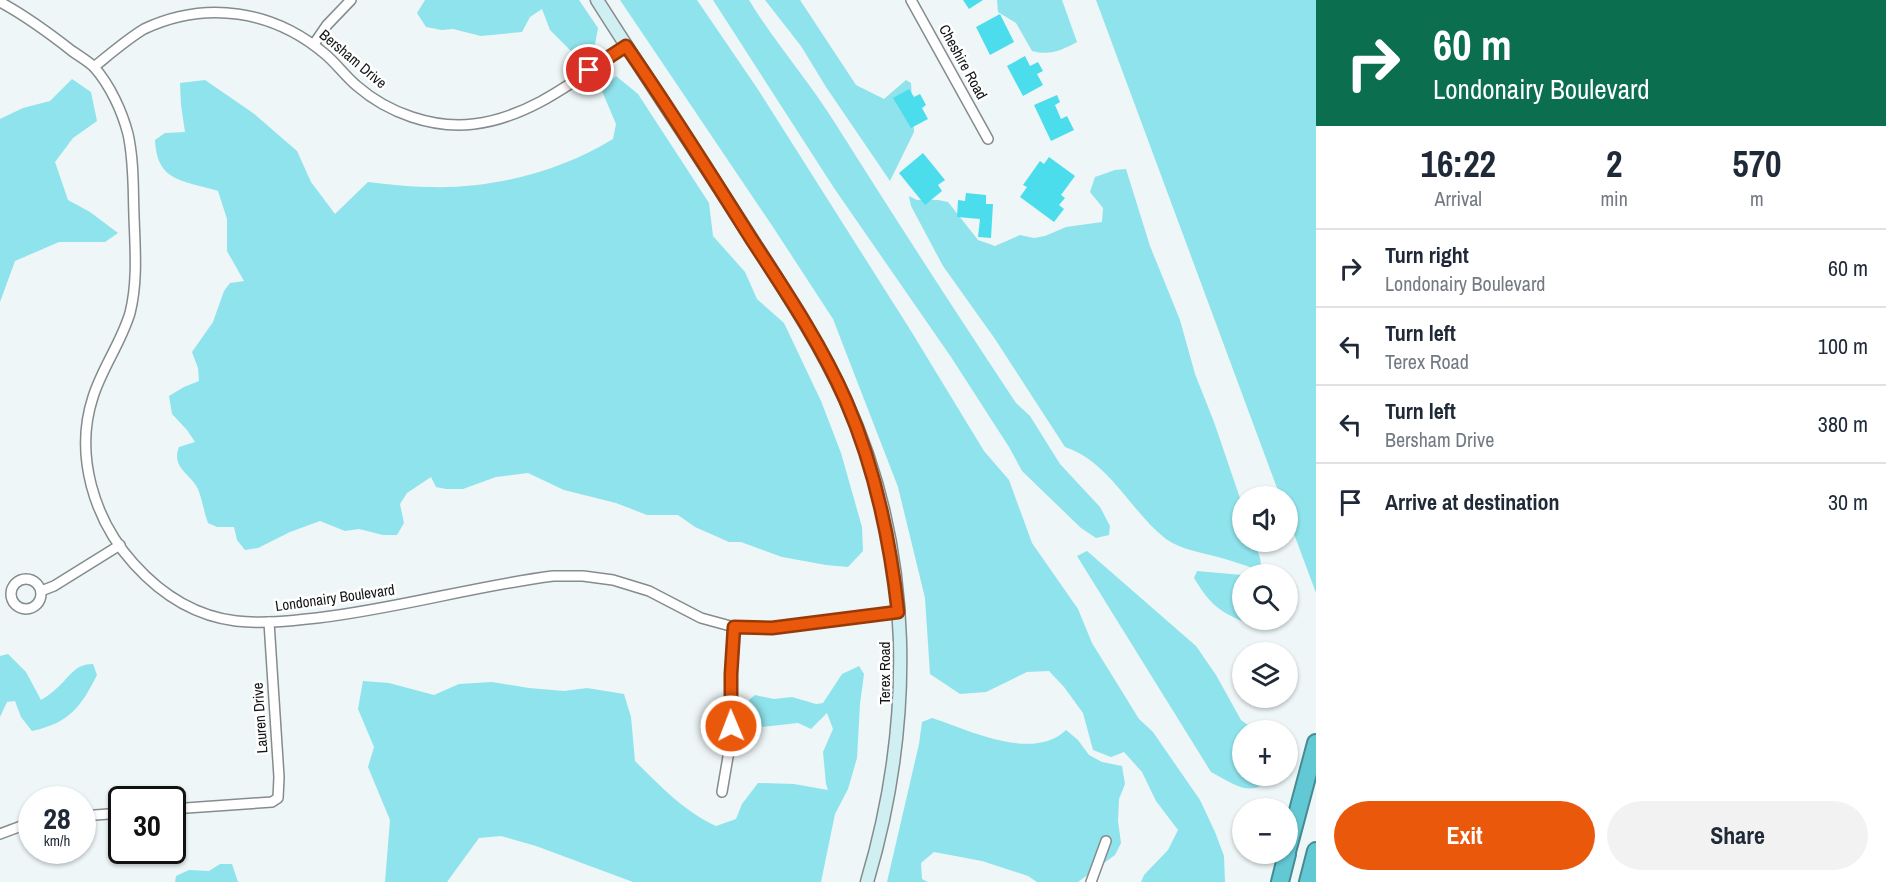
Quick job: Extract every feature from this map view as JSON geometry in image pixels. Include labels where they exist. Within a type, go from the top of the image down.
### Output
[{"type":"highway","points":[[1298,811],[1316,743]]},
{"type":"highway","points":[[1308,882],[1316,851]]},
{"type":"highway","points":[[1280,882],[1284,864]]},
{"type":"main road","name":"Terex Road","points":[[597,0],[790,298],[822,353],[845,400],[868,460],[882,512],[893,567],[901,675],[897,741],[888,800],[867,882]]},
{"type":"street","points":[[314,44],[332,19],[351,0]]},
{"type":"street","name":"Cheshire Road","points":[[912,0],[988,139]]},
{"type":"street","name":"Londonairy Boulevard","points":[[0,2],[52,35],[94,67],[120,109],[131,154],[136,269],[134,291],[124,331],[92,399],[86,449],[87,465],[95,497],[106,522],[128,558],[159,589],[189,608],[235,621],[269,622],[344,615],[537,578],[583,576],[613,580],[637,587],[701,618],[734,627],[772,628],[898,612]]},
{"type":"street","name":"Bersham Drive","points":[[94,67],[128,39],[165,20],[201,11],[223,9],[243,12],[263,17],[294,30],[314,44],[356,86],[388,107],[419,119],[453,124],[491,121],[524,110],[553,94],[626,46]]},
{"type":"street","points":[[41,591],[54,586],[120,545]]},
{"type":"street","name":"Lauren Drive","points":[[186,808],[265,803],[275,801],[279,794],[269,622]]},
{"type":"street","points":[[722,792],[731,739],[731,662],[734,627]]},
{"type":"street","points":[[0,834],[18,827]]},
{"type":"street","points":[[1091,882],[1106,841]]},
{"type":"shaded area","points":[[425,0],[579,0],[598,28],[594,50],[574,54],[550,30],[542,9],[530,17],[522,32],[481,36],[453,29],[442,30],[426,27],[417,13]]},
{"type":"shaded area","points":[[620,0],[697,0],[759,91],[984,451],[1009,480],[1032,543],[1078,609],[1092,643],[1139,719],[1153,732],[1200,800],[1224,856],[1225,882],[1141,882],[1144,875],[1168,850],[1178,830],[1156,801],[1142,772],[1124,752],[1111,757],[1093,750],[1083,713],[1049,671],[1027,672],[986,692],[960,694],[930,674],[925,598],[898,487],[833,319]]},
{"type":"shaded area","points":[[713,0],[749,0],[825,107],[1016,403],[1030,416],[1060,464],[1100,507],[1110,526],[1109,535],[1096,538],[1081,528],[1022,471],[951,357],[834,188]]},
{"type":"shaded area","points":[[765,0],[800,0],[856,85],[884,99],[906,80],[911,83],[914,132],[890,181],[801,46]]},
{"type":"shaded area","points":[[997,0],[1062,0],[1077,42],[1056,51],[1045,53],[1032,51],[1016,23],[998,12]]},
{"type":"shaded area","points":[[1096,0],[1316,0],[1316,593],[1298,545],[1298,486],[1276,486]]},
{"type":"shaded area","points":[[616,76],[638,94],[709,203],[713,236],[745,272],[757,299],[784,323],[821,401],[841,453],[862,527],[863,551],[848,567],[782,557],[741,542],[729,542],[695,527],[678,515],[647,515],[616,503],[564,490],[528,473],[496,477],[463,489],[436,487],[431,477],[407,493],[400,504],[404,523],[397,535],[383,535],[359,529],[345,531],[320,521],[290,532],[258,548],[245,550],[237,540],[234,527],[217,527],[208,523],[198,489],[182,470],[177,460],[179,447],[195,442],[172,414],[169,396],[199,381],[198,368],[192,352],[213,322],[224,291],[230,283],[244,281],[227,251],[227,219],[218,191],[174,178],[161,165],[157,154],[155,140],[165,133],[185,132],[180,83],[205,80],[253,113],[297,151],[311,182],[335,214],[368,182],[420,187],[476,185],[548,169],[592,151],[613,139],[616,124],[602,91]]},
{"type":"shaded area","points":[[72,79],[91,92],[97,121],[73,138],[55,162],[68,200],[90,212],[118,233],[105,242],[59,242],[15,261],[0,302],[0,119],[23,108],[50,101]]},
{"type":"shaded area","points":[[1126,169],[1150,246],[1180,320],[1195,374],[1236,486],[1232,486],[1232,552],[1258,552],[1261,564],[1240,564],[1172,543],[1153,528],[1095,464],[1065,447],[995,339],[943,266],[911,206],[909,196],[917,200],[948,202],[978,240],[995,246],[1020,235],[1034,238],[1066,227],[1102,222],[1103,208],[1090,192],[1095,177]]},
{"type":"shaded area","points":[[1087,551],[1196,646],[1216,675],[1232,704],[1232,708],[1234,708],[1241,720],[1232,720],[1232,782],[1211,772],[1077,556]]},
{"type":"shaded area","points":[[1197,571],[1232,574],[1232,616],[1218,608],[1206,596],[1194,578]]},
{"type":"shaded area","points":[[8,654],[26,672],[41,700],[81,666],[93,664],[97,675],[79,705],[72,712],[56,723],[32,731],[21,717],[15,701],[7,702],[0,717],[0,656]]},
{"type":"shaded area","points":[[859,666],[864,674],[857,758],[848,789],[835,814],[821,882],[633,882],[536,846],[501,836],[479,838],[447,882],[385,882],[390,820],[368,767],[374,747],[358,709],[363,681],[389,683],[434,695],[459,684],[492,682],[564,691],[587,688],[624,694],[631,717],[635,761],[683,806],[716,826],[736,819],[742,804],[758,783],[794,784],[828,790],[823,752],[833,729],[827,713],[811,729],[798,723],[762,727],[749,723],[746,714],[749,700],[755,695],[774,699],[792,697],[816,704],[823,703],[842,674]]},
{"type":"shaded area","points":[[932,718],[982,736],[1019,743],[1036,743],[1052,739],[1066,730],[1078,740],[1089,755],[1102,762],[1122,766],[1125,784],[1119,799],[1118,821],[1121,843],[1115,855],[1078,882],[1037,882],[1028,876],[982,861],[934,852],[921,863],[922,879],[928,882],[887,882],[922,722]]},
{"type":"shaded area","points":[[1239,786],[1261,786],[1251,789]]},
{"type":"shaded area","points":[[220,864],[232,864],[238,882],[175,882],[176,876],[189,870],[209,871]]},
{"type":"building","points":[[963,0],[983,0],[969,9]]},
{"type":"building","points":[[1000,14],[1014,42],[990,55],[976,27]]},
{"type":"building","points":[[1025,56],[1030,66],[1038,62],[1043,71],[1037,74],[1043,85],[1023,96],[1007,66]]},
{"type":"building","points":[[909,89],[914,97],[920,94],[926,105],[922,108],[928,119],[911,128],[893,98]]},
{"type":"building","points":[[1057,95],[1060,102],[1055,105],[1061,119],[1067,116],[1074,130],[1051,141],[1034,105]]},
{"type":"building","points":[[923,153],[945,180],[938,185],[942,191],[925,205],[899,173]]},
{"type":"building","points":[[1049,157],[1075,176],[1061,195],[1065,198],[1059,205],[1064,209],[1054,222],[1020,197],[1027,187],[1023,185],[1040,161],[1044,164]]},
{"type":"building","points":[[966,193],[986,195],[986,204],[993,204],[991,238],[978,237],[980,219],[957,217],[958,200],[965,201]]},
{"type":"route","points":[[589,70],[626,46],[790,298],[822,353],[845,400],[868,460],[888,538],[898,612],[772,628],[734,627],[731,651],[731,726]]}]
